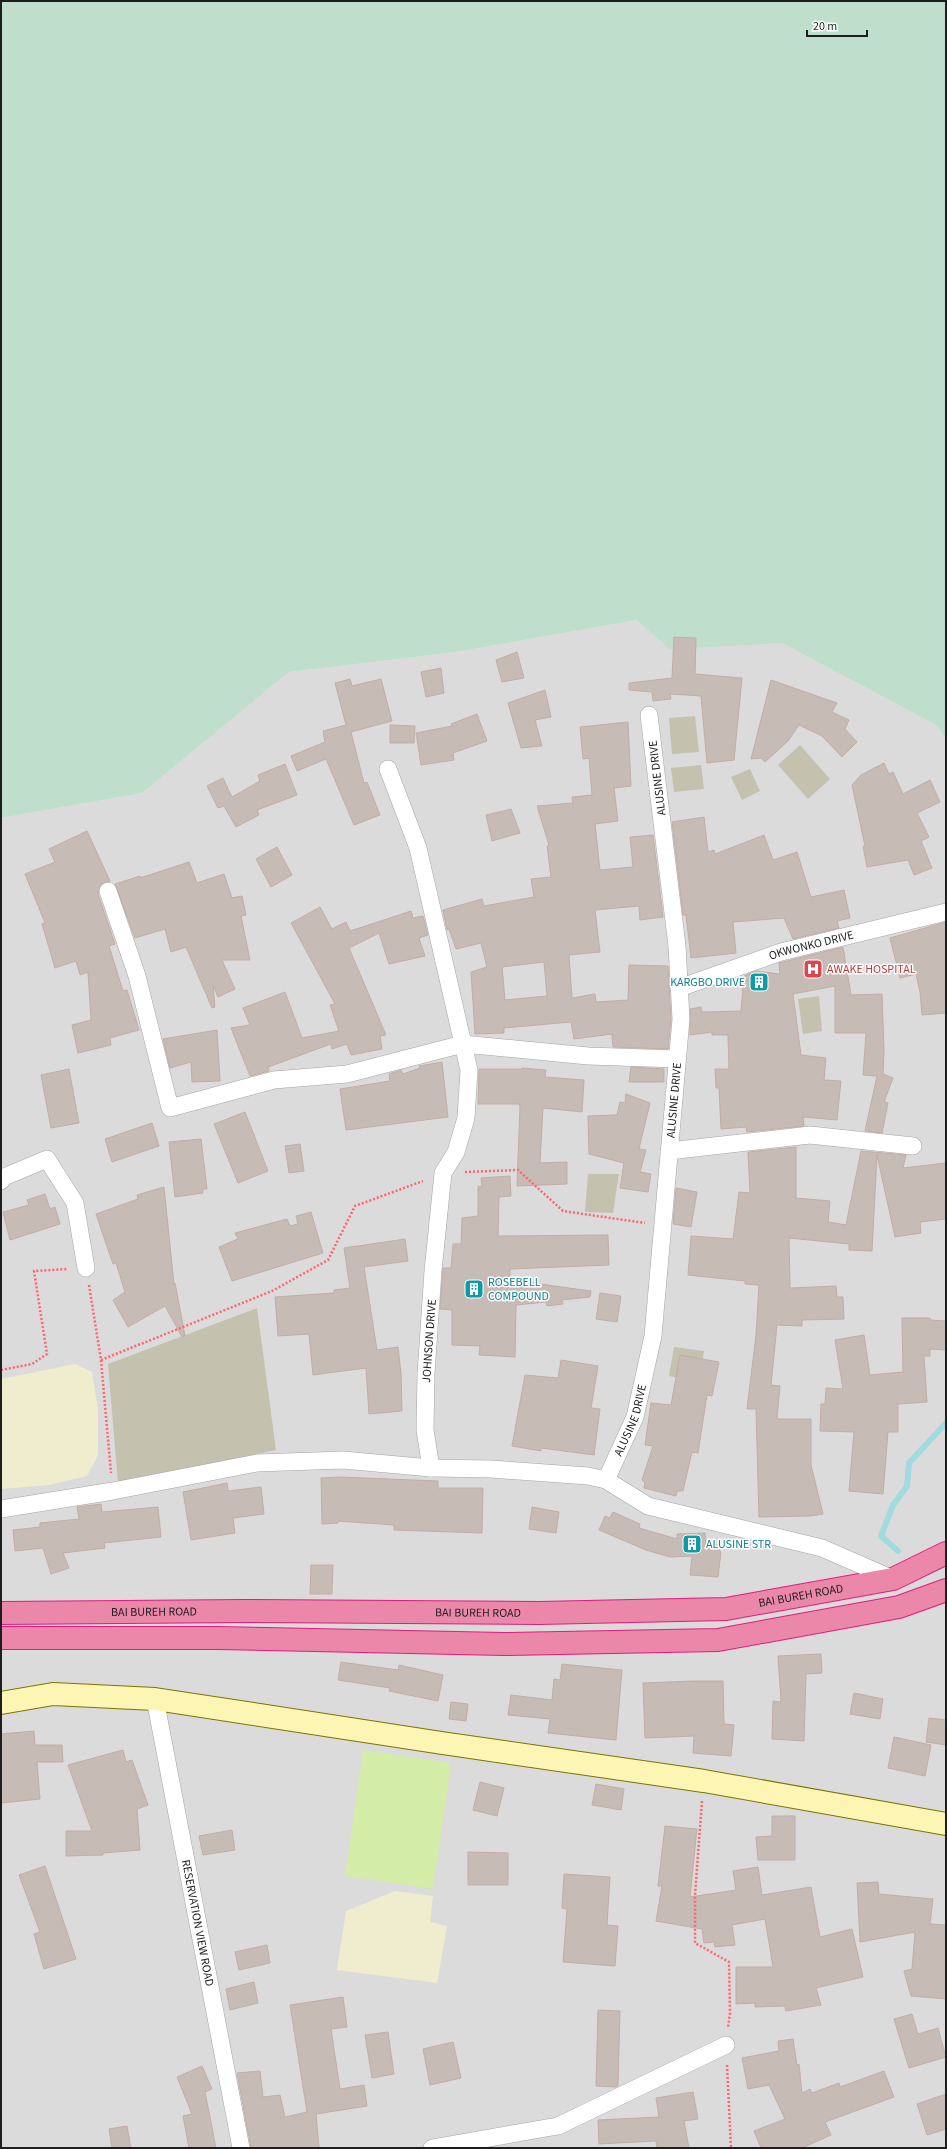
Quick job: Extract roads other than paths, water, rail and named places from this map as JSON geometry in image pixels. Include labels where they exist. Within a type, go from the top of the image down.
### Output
[{"type":"highway","name":"BAI BUREH ROAD","points":[[1,1613],[251,1611],[539,1613],[726,1609],[893,1579],[946,1553]]},
{"type":"highway","points":[[1,1638],[216,1638],[504,1644],[718,1640],[900,1607],[946,1590]]},
{"type":"street","name":"ALUSINE DRIVE","points":[[606,1480],[635,1417],[652,1336],[681,1019],[678,946],[649,715]]},
{"type":"street","name":"JOHNSON DRIVE","points":[[388,769],[418,848],[469,1070],[466,1118],[456,1152],[443,1173],[433,1271],[426,1374],[425,1430],[430,1468]]},
{"type":"street","points":[[108,891],[137,976],[170,1108],[274,1080],[347,1074],[462,1044],[588,1056],[677,1059]]},
{"type":"street","name":"OKWONKO DRIVE","points":[[680,988],[781,952],[946,912]]},
{"type":"street","points":[[669,1151],[810,1136],[913,1146]]},
{"type":"street","points":[[1,1181],[4,1177],[47,1159],[75,1203],[86,1268]]},
{"type":"street","points":[[1,1509],[113,1492],[257,1463],[343,1460],[430,1468],[491,1469],[606,1480],[648,1506],[822,1548],[893,1579]]},
{"type":"street","points":[[1,1703],[53,1694],[155,1699],[704,1781],[946,1824]]},
{"type":"street","name":"RESERVATION VIEW ROAD","points":[[155,1699],[241,2148]]},
{"type":"street","points":[[432,2148],[558,2126],[726,2046]]},
{"type":"waterway","points":[[898,1551],[881,1536],[893,1505],[907,1486],[909,1463],[946,1423]]},
{"type":"place","name":"AWAKE HOSPITAL","points":[[813,969]]},
{"type":"place","name":"KARGBO DRIVE","points":[[759,982]]},
{"type":"place","name":"ROSEBELL COMPOUND","points":[[474,1289]]},
{"type":"place","name":"ALUSINE STR","points":[[692,1544]]}]
